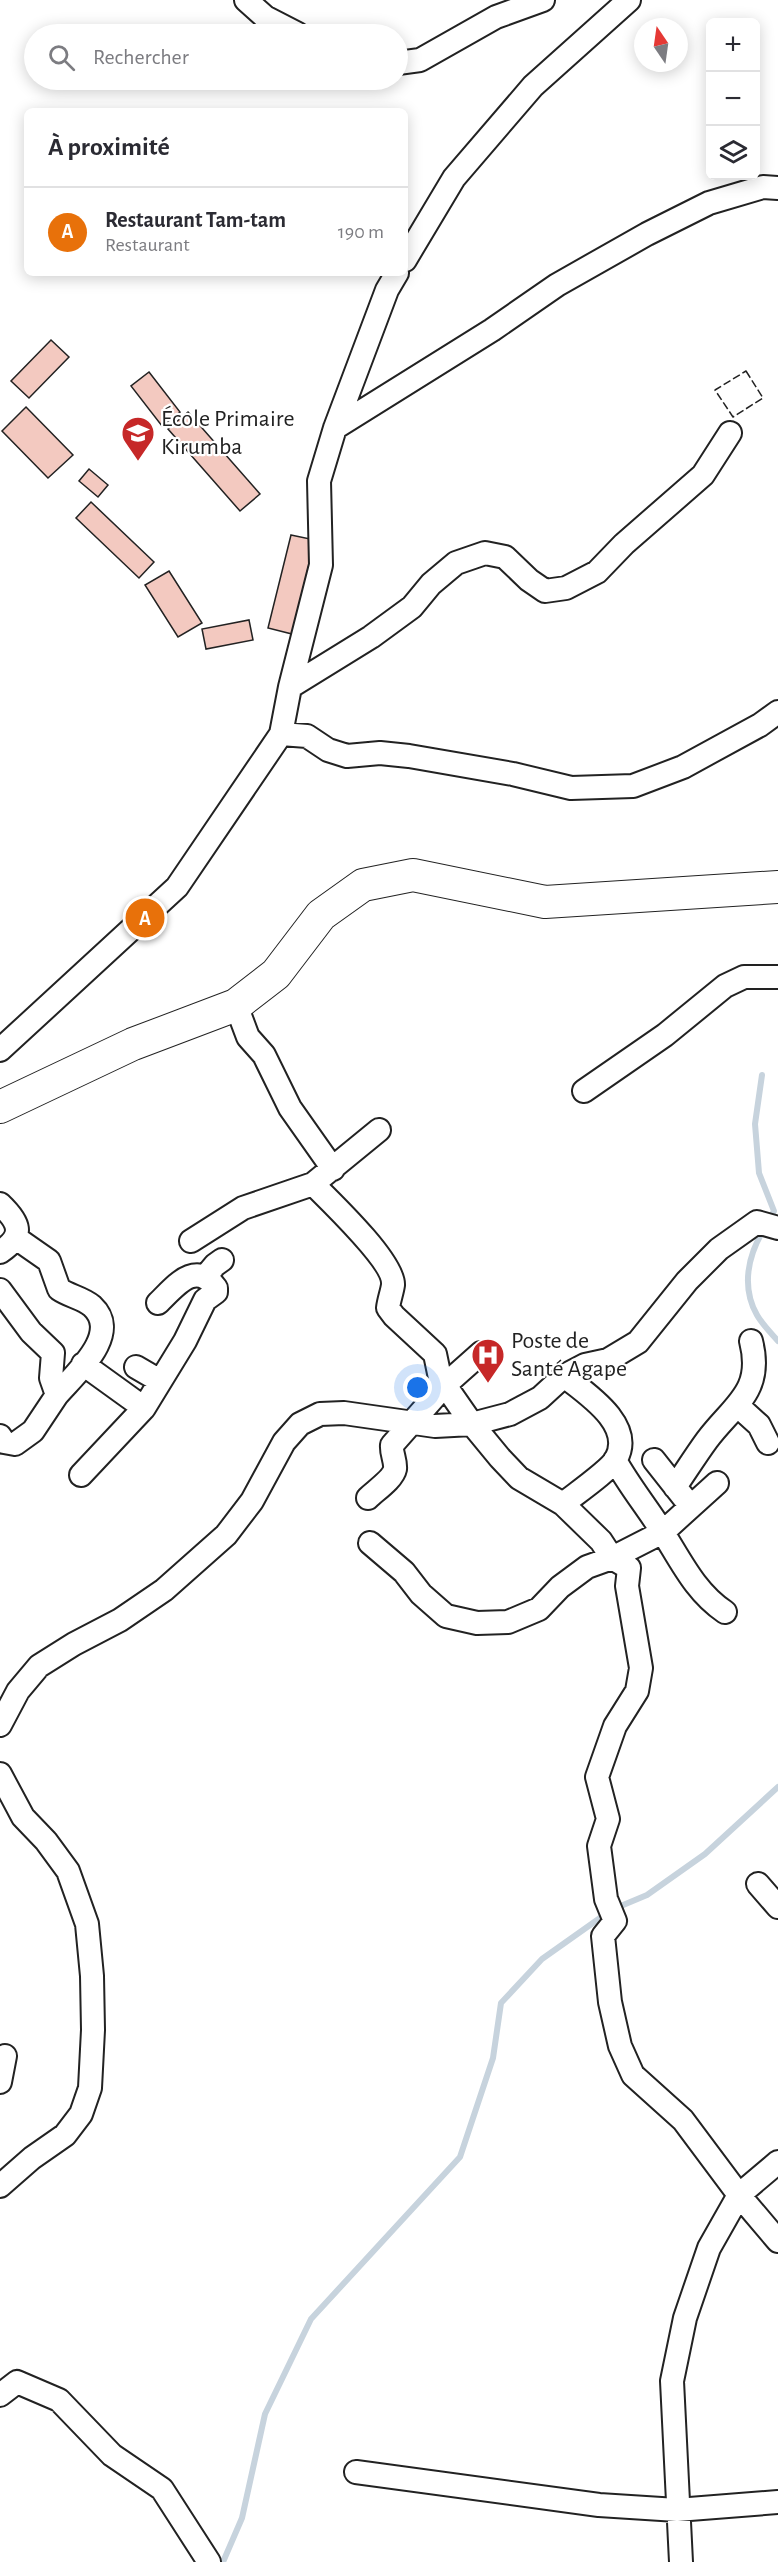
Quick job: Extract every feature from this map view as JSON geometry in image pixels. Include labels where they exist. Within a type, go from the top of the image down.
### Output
[{"type":"highway","points":[[0,1107],[133,1044],[236,1005],[276,974],[321,915],[363,885],[413,874],[545,902],[778,887]]},
{"type":"street","points":[[246,0],[265,17],[279,24]]},
{"type":"street","points":[[408,62],[420,60],[496,17],[543,0]]},
{"type":"street","points":[[408,255],[461,170],[533,86],[629,0]]},
{"type":"street","points":[[335,428],[492,330],[557,285],[647,234],[709,203],[763,187],[778,188]]},
{"type":"street","points":[[0,1050],[177,887],[281,734],[290,687],[321,565],[319,481],[335,428],[387,290],[396,276]]},
{"type":"street","points":[[290,687],[371,637],[412,607],[431,584],[456,563],[485,554],[505,557],[529,580],[545,591],[566,588],[597,572],[624,544],[703,475],[730,434]]},
{"type":"street","points":[[281,734],[307,736],[328,750],[346,756],[380,753],[409,756],[571,788],[633,786],[683,767],[760,726],[778,712]]},
{"type":"street","points":[[584,1091],[666,1035],[725,986],[744,977],[778,977]]},
{"type":"street","points":[[236,1005],[248,1037],[264,1055],[290,1108],[333,1169]]},
{"type":"street","points":[[190,1241],[243,1208],[313,1184],[379,1130]]},
{"type":"street","points":[[313,1184],[352,1224],[389,1270],[393,1284],[388,1308],[435,1354],[440,1378],[472,1424],[519,1478],[562,1504],[601,1541],[612,1558],[629,1568],[627,1586],[641,1668],[637,1691],[615,1726],[597,1777],[608,1820],[599,1846],[606,1899],[615,1921],[603,1936],[610,2002],[620,2046],[633,2075],[682,2120],[739,2196],[778,2241]]},
{"type":"street","points":[[0,1204],[14,1218],[18,1230],[8,1245],[49,1261],[59,1289],[90,1304],[102,1322],[102,1337],[57,1395],[33,1431],[15,1444],[4,1442],[0,1436]]},
{"type":"street","points":[[0,1725],[18,1690],[39,1666],[74,1644],[120,1620],[164,1590],[226,1535],[252,1502],[284,1442],[300,1424],[320,1414],[344,1413],[435,1426],[472,1424],[510,1414],[540,1398],[564,1376],[585,1365],[608,1360],[638,1342],[687,1281],[719,1249],[771,1226]]},
{"type":"street","points":[[205,1277],[215,1264],[222,1260]]},
{"type":"street","points":[[81,1475],[144,1408],[185,1341],[205,1300],[216,1292],[216,1288],[205,1277],[197,1275],[182,1280],[158,1303]]},
{"type":"street","points":[[0,1290],[31,1332],[53,1353],[51,1378],[57,1395]]},
{"type":"street","points":[[675,1486],[707,1439],[738,1406],[748,1390],[756,1359],[752,1341]]},
{"type":"street","points":[[368,1498],[392,1475],[395,1469],[392,1445],[445,1385],[481,1353]]},
{"type":"street","points":[[83,1364],[144,1408]]},
{"type":"street","points":[[136,1367],[160,1381]]},
{"type":"street","points":[[562,1504],[615,1460],[621,1441],[614,1424],[595,1401],[564,1376]]},
{"type":"street","points":[[738,1406],[759,1425],[768,1443]]},
{"type":"street","points":[[615,1460],[629,1486],[663,1532],[695,1585],[711,1603],[725,1612]]},
{"type":"street","points":[[654,1460],[690,1507]]},
{"type":"street","points":[[370,1543],[404,1572],[421,1594],[446,1616],[477,1623],[508,1622],[539,1609],[574,1575],[587,1567],[612,1558],[663,1532],[717,1483]]},
{"type":"street","points":[[0,1774],[23,1817],[46,1841],[68,1871],[87,1924],[92,1976],[93,2030],[90,2088],[81,2114],[65,2135],[32,2158],[0,2186]]},
{"type":"street","points":[[758,1884],[778,1907]]},
{"type":"street","points":[[0,2082],[5,2056]]},
{"type":"street","points":[[681,2562],[672,2381],[685,2318],[709,2248],[739,2196],[778,2162]]},
{"type":"street","points":[[0,2395],[17,2382],[59,2400],[112,2455],[162,2489],[208,2560]]},
{"type":"street","points":[[356,2472],[599,2505],[677,2510],[778,2502]]},
{"type":"building","points":[[51,340],[69,357],[29,398],[11,381]]},
{"type":"building","points":[[149,372],[180,412],[162,426],[131,386]]},
{"type":"building","points":[[26,407],[73,455],[48,478],[2,431]]},
{"type":"building","points":[[188,412],[260,494],[240,511],[168,429]]},
{"type":"building","points":[[89,469],[108,485],[98,497],[79,481]]},
{"type":"building","points":[[91,502],[154,562],[139,578],[76,518]]},
{"type":"building","points":[[291,535],[315,540],[292,634],[268,628]]},
{"type":"building","points":[[169,571],[202,623],[178,637],[145,585]]},
{"type":"building","points":[[249,620],[253,640],[206,649],[202,629]]},
{"type":"waterway","points":[[762,1075],[755,1124],[759,1173],[774,1211],[769,1220]]},
{"type":"waterway","points":[[764,1229],[754,1249],[748,1271],[749,1293],[757,1315],[778,1341]]},
{"type":"waterway","points":[[616,1908],[647,1895],[705,1854],[778,1787]]},
{"type":"waterway","points":[[223,2562],[242,2518],[265,2414],[311,2319],[460,2157],[493,2058],[501,2003],[542,1959],[607,1913]]},
{"type":"fence","points":[[746,371],[763,398],[733,417],[715,390],[746,371]]},
{"type":"place","name":"École Primaire Kirumba","points":[[138,462]]},
{"type":"place","name":"Restaurant Tam-tam","points":[[145,918]]},
{"type":"place","name":"Poste de Santé Agape","points":[[488,1384]]}]
